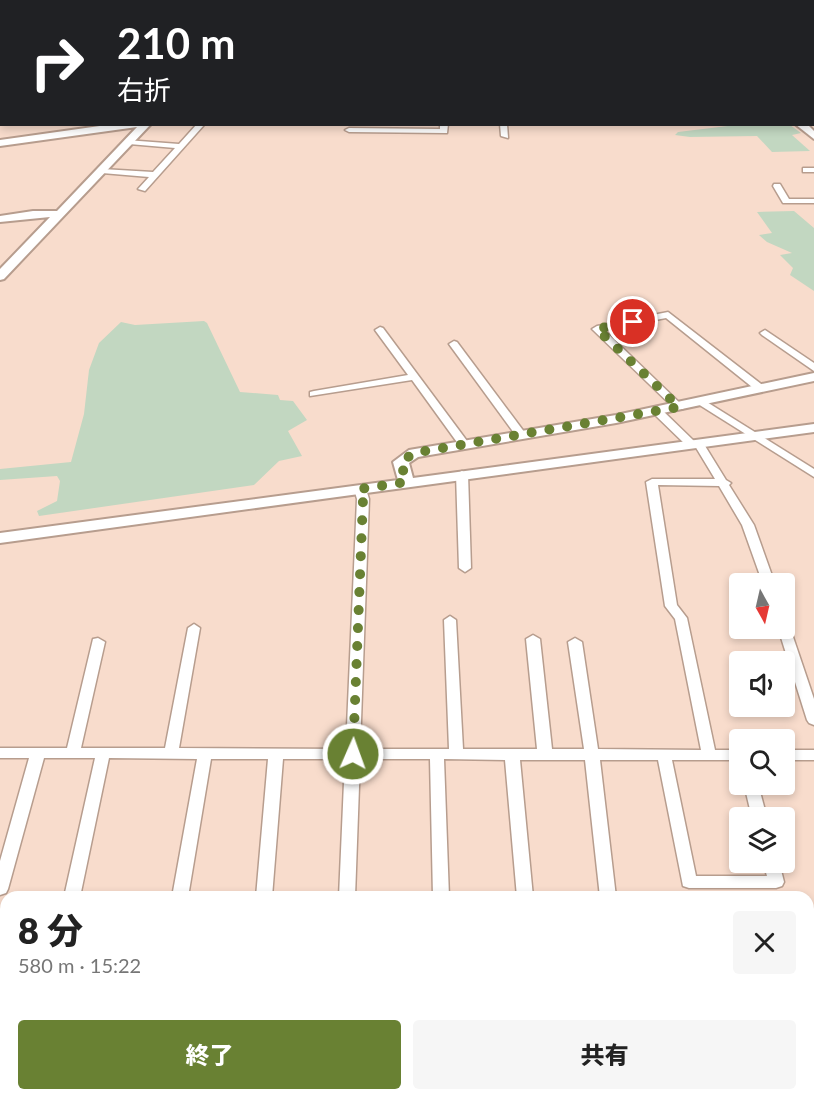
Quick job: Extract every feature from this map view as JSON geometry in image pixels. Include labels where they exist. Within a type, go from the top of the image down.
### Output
[{"type":"street","points":[[0,143],[125,126]]},
{"type":"street","points":[[0,276],[144,126]]},
{"type":"street","points":[[142,189],[199,126]]},
{"type":"street","points":[[349,141],[350,127],[444,131],[444,126]]},
{"type":"street","points":[[503,126],[505,136]]},
{"type":"street","points":[[802,126],[814,136]]},
{"type":"street","points":[[129,142],[182,146]]},
{"type":"street","points":[[102,171],[156,175]]},
{"type":"street","points":[[777,186],[786,201],[814,201]]},
{"type":"street","points":[[0,219],[33,214],[61,214]]},
{"type":"street","points":[[679,407],[597,329],[668,315],[761,389]]},
{"type":"street","points":[[380,330],[463,443]]},
{"type":"street","points":[[765,333],[814,368]]},
{"type":"street","points":[[454,344],[520,435]]},
{"type":"street","points":[[314,394],[414,376]]},
{"type":"street","points":[[406,482],[401,462],[405,457],[414,453],[679,407],[814,377]]},
{"type":"street","points":[[702,402],[814,474]]},
{"type":"street","points":[[657,411],[694,443],[725,483],[748,525],[765,573]]},
{"type":"street","points":[[0,538],[814,428]]},
{"type":"street","points":[[462,474],[465,568]]},
{"type":"street","points":[[709,755],[681,618],[671,606],[651,482],[725,483]]},
{"type":"street","points":[[347,891],[363,499],[360,489]]},
{"type":"street","points":[[450,620],[456,754]]},
{"type":"street","points":[[171,754],[194,628]]},
{"type":"street","points":[[533,639],[545,754]]},
{"type":"street","points":[[788,639],[814,720]]},
{"type":"street","points":[[73,753],[98,642]]},
{"type":"street","points":[[575,642],[592,755],[607,891]]},
{"type":"street","points":[[0,753],[729,755]]},
{"type":"street","points":[[0,889],[38,753]]},
{"type":"street","points":[[73,891],[103,753]]},
{"type":"street","points":[[181,891],[205,754]]},
{"type":"street","points":[[265,891],[276,754]]},
{"type":"street","points":[[437,754],[441,891]]},
{"type":"street","points":[[512,754],[524,891]]},
{"type":"street","points":[[664,755],[689,882],[776,882],[774,873]]},
{"type":"street","points":[[795,755],[814,755]]},
{"type":"green space","points":[[728,126],[791,126],[801,133],[792,135],[810,151],[772,152],[757,136],[690,137],[675,135],[678,132]]},
{"type":"green space","points":[[794,211],[814,228],[814,291],[790,275],[793,268],[780,255],[792,253],[767,242],[759,235],[772,233],[757,212]]},
{"type":"green space","points":[[204,321],[240,392],[278,395],[280,400],[293,401],[307,420],[288,431],[302,456],[279,461],[254,485],[39,516],[37,511],[57,501],[60,481],[57,476],[0,480],[0,469],[71,462],[84,414],[89,370],[99,343],[121,322],[135,325]]},
{"type":"route","points":[[353,754],[363,499],[360,489],[406,482],[401,462],[405,457],[414,453],[679,407],[597,329],[633,322]]}]
